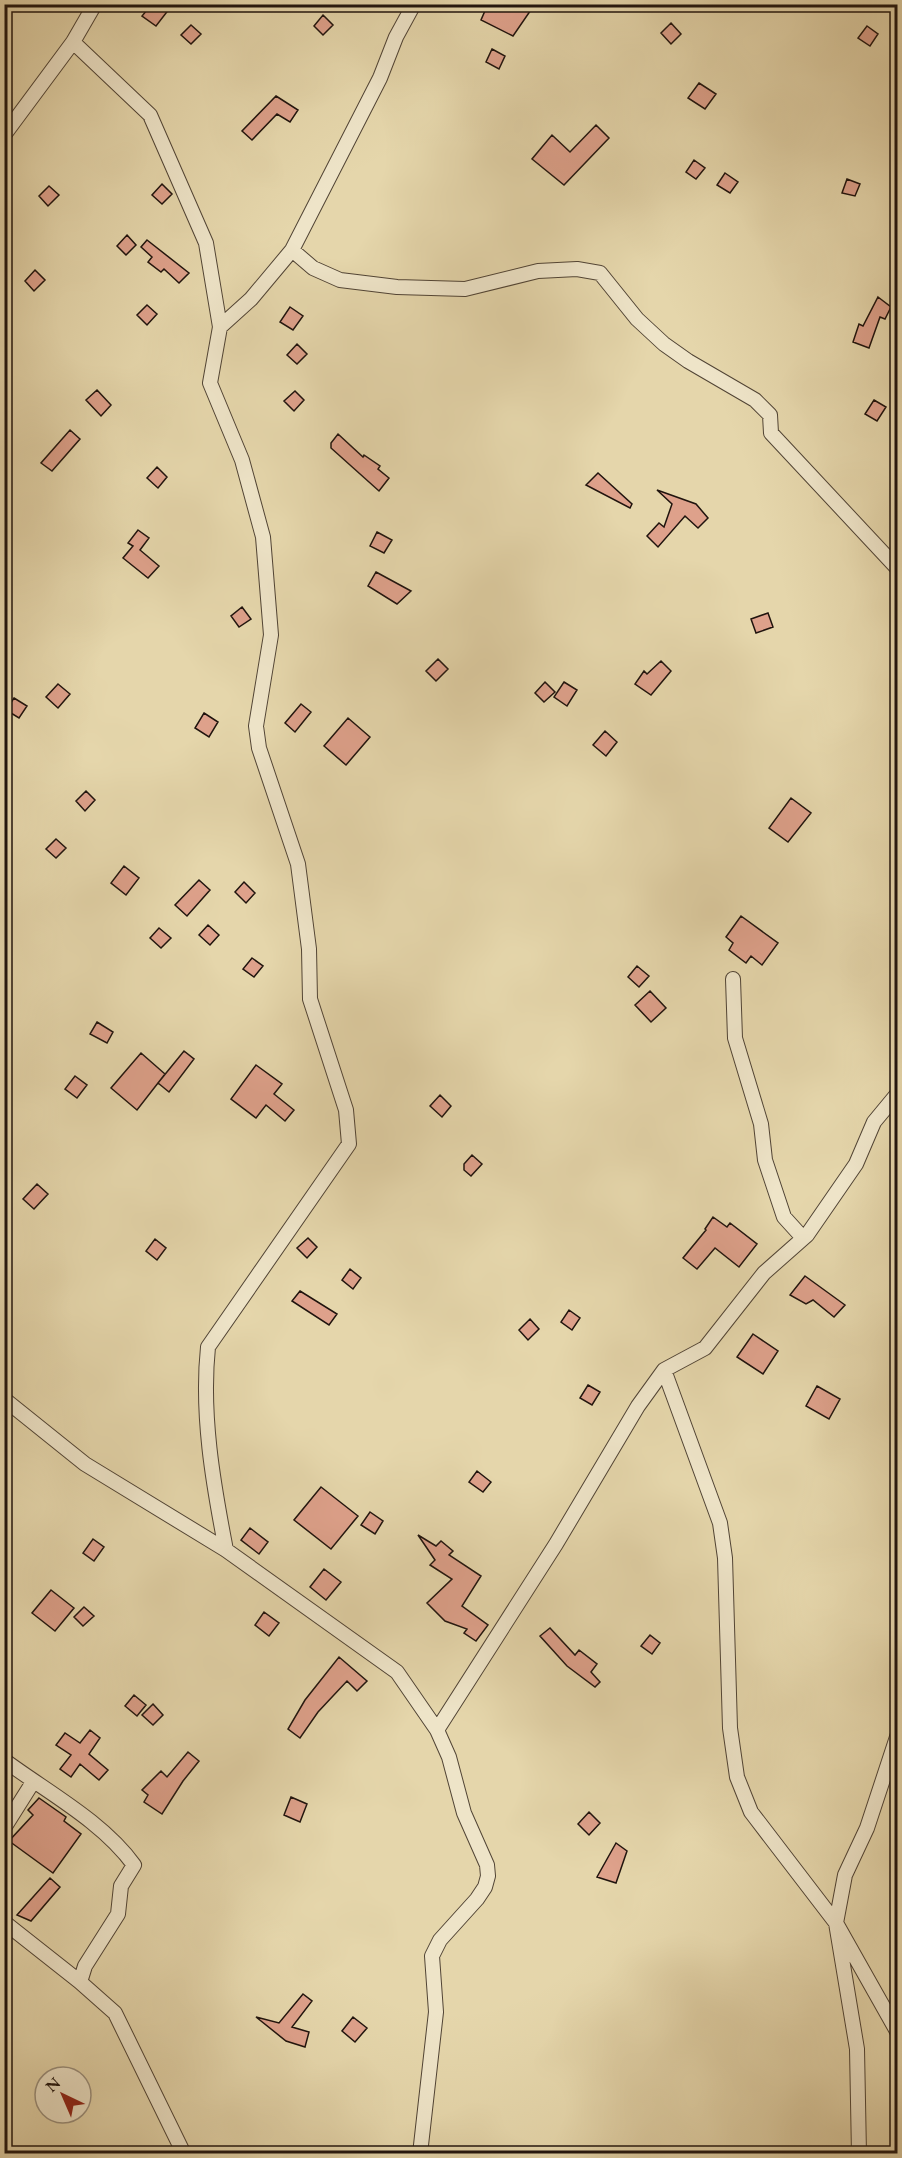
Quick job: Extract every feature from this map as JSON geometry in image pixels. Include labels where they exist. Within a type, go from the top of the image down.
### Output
[{"type":"street","points":[[4,135],[73,42],[95,4]]},
{"type":"street","points":[[220,327],[250,299],[292,250],[380,78],[396,37],[414,4]]},
{"type":"street","points":[[73,42],[150,116],[206,243],[220,327],[210,383],[242,460],[263,537],[271,635],[256,726],[259,748],[298,864],[309,949],[310,999],[346,1110],[349,1144],[208,1347],[204,1379],[213,1482],[226,1550]]},
{"type":"street","points":[[292,250],[313,268],[340,280],[398,287],[465,289],[538,271],[577,269],[600,273],[637,319],[664,344],[688,362],[755,400],[770,415],[771,433],[897,569]]},
{"type":"street","points":[[733,980],[735,1038],[761,1124],[765,1160],[784,1217],[803,1238]]},
{"type":"street","points":[[437,1730],[556,1544],[638,1406],[664,1370],[705,1348],[764,1273],[803,1238],[856,1164],[874,1122],[897,1093]]},
{"type":"street","points":[[664,1370],[720,1523],[725,1558],[730,1728],[737,1777],[752,1812],[836,1923],[897,2033]]},
{"type":"street","points":[[4,1398],[85,1464],[226,1550],[397,1672],[437,1730],[448,1757],[464,1813],[487,1865],[488,1876],[485,1887],[477,1899],[440,1940],[432,1956],[436,2012],[420,2154]]},
{"type":"street","points":[[859,2154],[857,2049],[836,1923],[845,1875],[867,1828],[897,1734]]},
{"type":"street","points":[[4,1760],[85,1819],[125,1853],[134,1865],[121,1887],[118,1914],[85,1966],[80,1982]]},
{"type":"street","points":[[4,1828],[33,1782]]},
{"type":"street","points":[[4,1922],[115,2013],[184,2154]]},
{"type":"building","points":[[152,4],[173,4],[156,26],[142,16]]},
{"type":"building","points":[[488,4],[535,4],[513,36],[481,20]]},
{"type":"building","points":[[323,15],[333,25],[323,35],[314,26]]},
{"type":"building","points":[[671,23],[681,34],[671,44],[661,33]]},
{"type":"building","points":[[191,25],[201,34],[191,44],[181,35]]},
{"type":"building","points":[[867,26],[878,34],[870,46],[858,38]]},
{"type":"building","points":[[492,49],[505,56],[499,69],[486,62]]},
{"type":"building","points":[[699,83],[716,94],[705,109],[688,98]]},
{"type":"building","points":[[276,96],[298,110],[290,122],[277,114],[252,140],[242,131]]},
{"type":"building","points":[[596,125],[609,138],[564,185],[532,159],[552,135],[570,152]]},
{"type":"building","points":[[694,160],[705,168],[696,179],[686,172]]},
{"type":"building","points":[[725,173],[738,182],[730,193],[717,185]]},
{"type":"building","points":[[847,179],[860,184],[855,196],[842,193]]},
{"type":"building","points":[[162,184],[172,194],[162,204],[152,195]]},
{"type":"building","points":[[49,186],[59,195],[48,206],[39,196]]},
{"type":"building","points":[[127,235],[136,245],[126,255],[117,246]]},
{"type":"building","points":[[147,240],[189,273],[179,283],[164,269],[161,272],[148,262],[152,257],[141,247]]},
{"type":"building","points":[[35,270],[45,280],[34,291],[25,281]]},
{"type":"building","points":[[878,297],[891,307],[885,319],[880,317],[869,348],[853,342],[859,324],[863,326]]},
{"type":"building","points":[[147,305],[157,314],[147,325],[137,315]]},
{"type":"building","points":[[290,307],[303,316],[293,330],[280,322]]},
{"type":"building","points":[[297,344],[307,354],[297,364],[287,355]]},
{"type":"building","points":[[97,390],[111,405],[101,416],[86,400]]},
{"type":"building","points":[[295,391],[304,400],[294,411],[284,401]]},
{"type":"building","points":[[874,400],[886,407],[877,421],[865,414]]},
{"type":"building","points":[[70,430],[80,439],[52,471],[41,463]]},
{"type":"building","points":[[338,434],[363,457],[364,455],[380,466],[378,469],[389,478],[379,491],[331,448],[331,443]]},
{"type":"building","points":[[157,467],[167,477],[158,488],[147,478]]},
{"type":"building","points":[[598,473],[632,504],[630,508],[586,485]]},
{"type":"building","points":[[657,490],[696,504],[708,518],[698,528],[685,516],[658,547],[647,536],[659,523],[664,527],[672,504]]},
{"type":"building","points":[[138,530],[149,538],[140,550],[159,566],[148,578],[123,558],[133,546],[128,543]]},
{"type":"building","points":[[377,532],[392,540],[384,553],[370,546]]},
{"type":"building","points":[[376,572],[411,591],[397,604],[368,586]]},
{"type":"building","points":[[242,607],[251,619],[239,627],[231,616]]},
{"type":"building","points":[[768,613],[773,627],[756,633],[751,619]]},
{"type":"building","points":[[438,659],[448,669],[436,681],[426,671]]},
{"type":"building","points":[[661,661],[671,671],[651,695],[635,684],[644,671],[647,674]]},
{"type":"building","points":[[545,682],[555,692],[544,702],[535,693]]},
{"type":"building","points":[[564,682],[577,690],[567,706],[554,697]]},
{"type":"building","points":[[58,684],[70,694],[58,708],[46,697]]},
{"type":"building","points":[[14,698],[27,706],[19,718],[6,710]]},
{"type":"building","points":[[301,704],[311,712],[295,732],[285,723]]},
{"type":"building","points":[[204,713],[218,722],[209,737],[195,728]]},
{"type":"building","points":[[348,718],[370,737],[346,765],[324,746]]},
{"type":"building","points":[[605,731],[617,742],[606,756],[593,745]]},
{"type":"building","points":[[86,791],[95,800],[85,811],[76,801]]},
{"type":"building","points":[[791,798],[811,813],[788,842],[769,828]]},
{"type":"building","points":[[56,839],[66,848],[56,858],[46,849]]},
{"type":"building","points":[[124,866],[139,878],[126,895],[111,883]]},
{"type":"building","points":[[199,880],[210,890],[187,916],[175,905]]},
{"type":"building","points":[[244,882],[255,893],[246,903],[235,892]]},
{"type":"building","points":[[741,916],[778,943],[762,965],[751,956],[746,963],[729,950],[733,943],[726,937]]},
{"type":"building","points":[[208,925],[219,935],[210,945],[199,935]]},
{"type":"building","points":[[159,928],[171,938],[161,948],[150,938]]},
{"type":"building","points":[[252,958],[263,966],[254,977],[243,969]]},
{"type":"building","points":[[637,966],[649,976],[639,987],[628,977]]},
{"type":"building","points":[[650,991],[666,1008],[651,1022],[635,1005]]},
{"type":"building","points":[[97,1022],[113,1032],[107,1043],[90,1034]]},
{"type":"building","points":[[184,1051],[194,1059],[169,1092],[158,1083]]},
{"type":"building","points":[[141,1053],[165,1074],[137,1110],[111,1088]]},
{"type":"building","points":[[256,1065],[282,1084],[274,1094],[294,1110],[285,1121],[266,1105],[256,1118],[231,1099]]},
{"type":"building","points":[[75,1076],[87,1085],[77,1098],[65,1089]]},
{"type":"building","points":[[440,1095],[451,1106],[442,1117],[430,1106]]},
{"type":"building","points":[[472,1155],[482,1164],[471,1176],[464,1170],[464,1164]]},
{"type":"building","points":[[37,1184],[48,1194],[34,1209],[23,1199]]},
{"type":"building","points":[[713,1217],[727,1227],[730,1223],[757,1244],[739,1267],[715,1248],[697,1269],[683,1258],[706,1230]]},
{"type":"building","points":[[308,1238],[317,1247],[307,1258],[297,1248]]},
{"type":"building","points":[[155,1239],[166,1248],[157,1260],[146,1251]]},
{"type":"building","points":[[350,1269],[361,1278],[353,1289],[342,1280]]},
{"type":"building","points":[[805,1276],[845,1305],[834,1317],[813,1300],[806,1304],[790,1295]]},
{"type":"building","points":[[300,1291],[337,1314],[329,1325],[292,1301]]},
{"type":"building","points":[[569,1310],[580,1318],[572,1330],[561,1322]]},
{"type":"building","points":[[530,1319],[539,1329],[528,1340],[519,1330]]},
{"type":"building","points":[[753,1334],[778,1351],[763,1374],[737,1357]]},
{"type":"building","points":[[588,1385],[600,1392],[592,1405],[580,1398]]},
{"type":"building","points":[[817,1386],[840,1399],[829,1419],[806,1406]]},
{"type":"building","points":[[477,1471],[491,1482],[483,1492],[469,1482]]},
{"type":"building","points":[[321,1487],[358,1516],[331,1549],[294,1520]]},
{"type":"building","points":[[370,1512],[383,1521],[375,1534],[361,1525]]},
{"type":"building","points":[[250,1528],[268,1542],[259,1554],[241,1540]]},
{"type":"building","points":[[418,1535],[436,1546],[441,1541],[453,1551],[449,1555],[481,1576],[462,1606],[488,1625],[476,1641],[464,1633],[467,1629],[445,1621],[427,1603],[452,1579],[430,1565],[435,1560]]},
{"type":"building","points":[[93,1539],[104,1547],[94,1561],[83,1553]]},
{"type":"building","points":[[324,1569],[341,1582],[326,1600],[310,1587]]},
{"type":"building","points":[[51,1590],[74,1608],[55,1631],[32,1613]]},
{"type":"building","points":[[84,1607],[94,1616],[83,1626],[74,1617]]},
{"type":"building","points":[[264,1612],[279,1623],[269,1636],[255,1625]]},
{"type":"building","points":[[550,1628],[575,1655],[579,1650],[597,1664],[591,1672],[600,1682],[595,1687],[567,1666],[540,1636]]},
{"type":"building","points":[[650,1635],[660,1643],[652,1654],[641,1646]]},
{"type":"building","points":[[339,1657],[367,1681],[357,1691],[347,1681],[318,1712],[300,1738],[288,1729],[305,1700]]},
{"type":"building","points":[[134,1695],[146,1705],[137,1716],[125,1706]]},
{"type":"building","points":[[153,1704],[163,1715],[153,1725],[142,1715]]},
{"type":"building","points":[[90,1730],[100,1738],[89,1754],[108,1770],[99,1780],[80,1764],[71,1777],[60,1769],[71,1755],[56,1745],[65,1733],[80,1743]]},
{"type":"building","points":[[188,1752],[199,1761],[162,1814],[144,1802],[148,1795],[142,1790],[161,1771],[167,1777]]},
{"type":"building","points":[[291,1797],[307,1804],[300,1822],[284,1815]]},
{"type":"building","points":[[39,1798],[66,1817],[64,1821],[81,1834],[53,1873],[9,1841],[33,1815],[28,1810]]},
{"type":"building","points":[[589,1812],[600,1823],[589,1835],[578,1824]]},
{"type":"building","points":[[616,1843],[627,1851],[616,1883],[597,1877]]},
{"type":"building","points":[[50,1878],[60,1887],[31,1921],[17,1915]]},
{"type":"building","points":[[303,1994],[312,2001],[292,2027],[309,2032],[305,2047],[286,2041],[256,2017],[279,2023]]},
{"type":"building","points":[[353,2017],[367,2028],[355,2042],[342,2031]]}]
